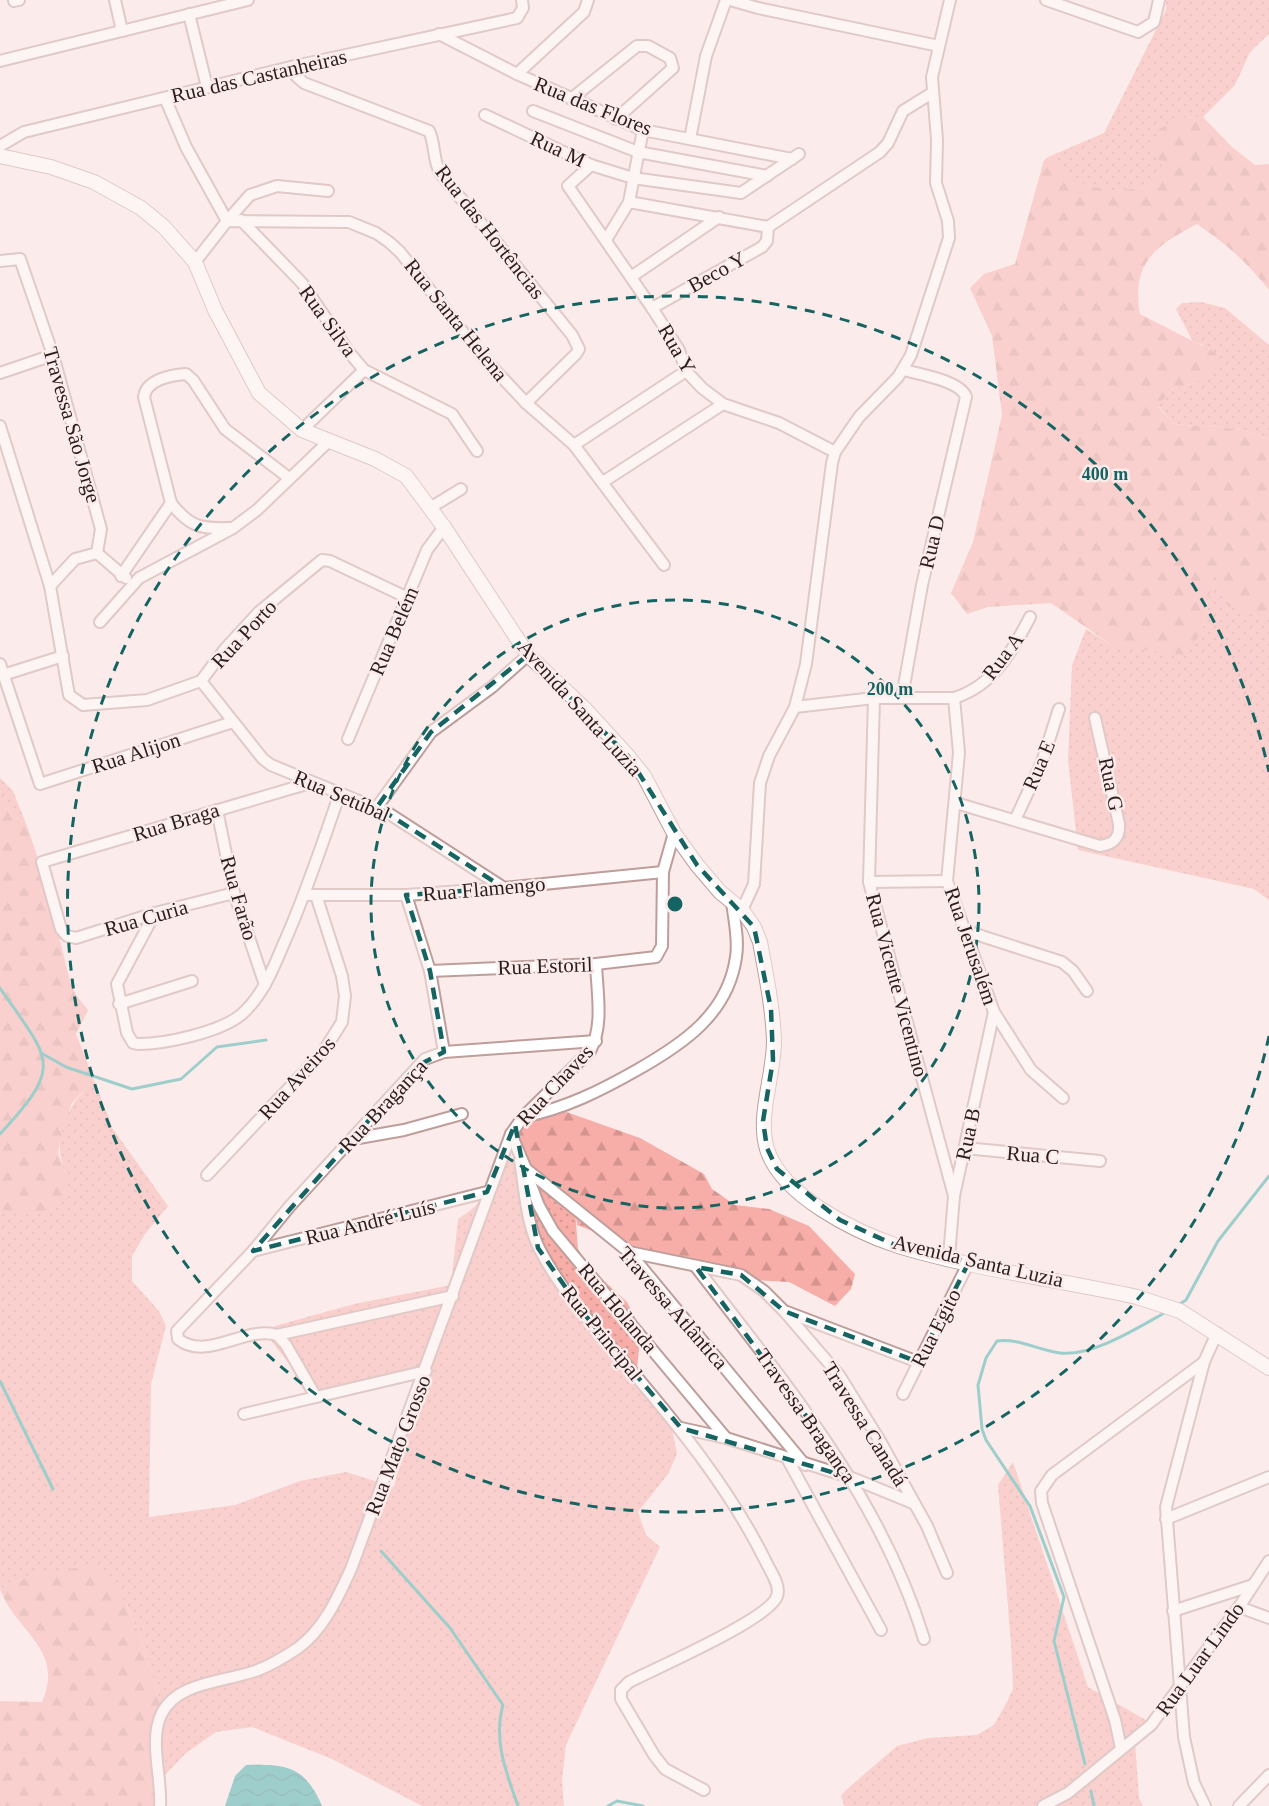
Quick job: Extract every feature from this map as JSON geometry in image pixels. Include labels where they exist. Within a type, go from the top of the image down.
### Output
[{"type":"street","points":[[115,0],[122,31]]},
{"type":"street","points":[[0,61],[248,0]]},
{"type":"street","name":"Rua das Castanheiras","points":[[0,146],[24,132],[295,66],[521,15],[522,0]]},
{"type":"street","points":[[517,74],[584,12],[588,0]]},
{"type":"street","points":[[690,140],[706,56],[728,0],[758,9],[939,46]]},
{"type":"street","points":[[523,1117],[558,1109],[597,1093],[683,1042],[700,1028],[721,999],[734,965],[737,945],[737,906],[751,892],[758,853],[760,783],[769,756],[795,707],[806,664],[835,452],[859,417],[903,370],[911,355],[949,238],[948,221],[936,183],[937,140],[932,77],[950,0]]},
{"type":"street","points":[[1047,0],[1138,32],[1154,22],[1159,0]]},
{"type":"street","points":[[189,14],[207,87]]},
{"type":"street","name":"Rua das Flores","points":[[439,34],[517,74],[643,130],[796,157]]},
{"type":"street","points":[[571,99],[642,44],[674,63],[673,68],[616,119]]},
{"type":"street","name":"Rua das Hortências","points":[[295,66],[296,76],[304,83],[429,131],[434,140],[434,160],[441,174],[572,335],[579,349],[576,354],[526,403]]},
{"type":"street","points":[[628,202],[768,227],[880,152],[888,143],[903,111],[932,93]]},
{"type":"street","points":[[165,98],[186,147],[227,220]]},
{"type":"street","points":[[533,111],[639,152],[767,176]]},
{"type":"street","name":"Rua M","points":[[485,115],[591,165],[633,178],[741,193],[796,157]]},
{"type":"street","points":[[606,240],[628,202],[643,130]]},
{"type":"street","name":"Avenida Santa Luzia","points":[[0,156],[66,172],[122,195],[164,227],[195,262],[215,310],[253,385],[302,430],[399,470],[444,527],[528,655],[592,717],[628,756],[658,799],[674,833],[709,880],[737,906],[754,927],[760,942],[771,1009],[773,1060],[764,1121],[767,1148],[777,1169],[794,1187],[840,1220],[896,1245],[1137,1297],[1174,1308],[1217,1333],[1269,1368]]},
{"type":"street","name":"Rua Y","points":[[591,165],[568,186],[652,308],[679,351],[686,371],[702,388],[723,404],[779,423],[835,452]]},
{"type":"street","points":[[195,262],[227,220],[250,195],[277,186],[328,191]]},
{"type":"street","points":[[631,277],[718,217]]},
{"type":"street","name":"Rua Santa Helena","points":[[227,220],[349,222],[376,233],[400,252],[453,321],[526,403],[574,445],[664,565]]},
{"type":"street","name":"Rua Silva","points":[[241,220],[302,283],[348,351],[364,370],[452,414],[477,451]]},
{"type":"street","name":"Beco Y","points":[[652,308],[762,247],[766,241],[768,227]]},
{"type":"street","name":"Travessa São Jorge","points":[[0,261],[20,259],[52,355],[101,529],[97,553]]},
{"type":"street","points":[[0,373],[52,355]]},
{"type":"street","points":[[302,430],[364,370]]},
{"type":"street","name":"Rua D","points":[[902,697],[922,585],[966,397],[964,390],[954,384],[903,370]]},
{"type":"street","points":[[574,445],[686,371]]},
{"type":"street","points":[[233,528],[211,528],[191,524],[171,503],[144,397],[145,389],[150,384],[186,374],[194,380],[225,429],[289,478]]},
{"type":"street","points":[[603,483],[723,404]]},
{"type":"street","points":[[0,426],[3,449],[50,586],[63,657],[2,670]]},
{"type":"street","points":[[99,622],[139,578],[233,528],[257,510],[329,441]]},
{"type":"street","points":[[430,508],[461,489]]},
{"type":"street","points":[[121,576],[171,503]]},
{"type":"street","name":"Rua Belém","points":[[348,739],[427,550],[444,527]]},
{"type":"street","points":[[50,586],[75,559],[97,553],[121,576],[130,579],[139,578]]},
{"type":"street","name":"Rua Porto","points":[[63,657],[69,695],[83,705],[147,700],[201,681],[225,649],[260,612],[321,561],[330,561],[408,598]]},
{"type":"street","name":"Rua A","points":[[795,707],[874,698],[954,698],[977,688],[989,679],[1017,642],[1030,617]]},
{"type":"street","points":[[376,807],[432,732],[492,687],[528,655]]},
{"type":"street","name":"Rua Alijon","points":[[2,670],[40,784],[233,722]]},
{"type":"street","name":"Rua Setúbal","points":[[201,681],[263,759],[310,783],[376,807],[504,888]]},
{"type":"street","name":"Rua Vicente Vicentino","points":[[874,698],[868,882],[954,1196]]},
{"type":"street","name":"Rua Jerusalém","points":[[954,698],[959,753],[947,881],[994,1012],[1031,1070],[1043,1084],[1063,1098]]},
{"type":"street","name":"Rua E","points":[[1015,820],[1042,762],[1059,709]]},
{"type":"street","name":"Rua G","points":[[1015,820],[1100,846],[1108,845],[1119,837],[1119,824],[1095,718]]},
{"type":"street","name":"Rua Braga","points":[[61,929],[42,862],[310,783]]},
{"type":"street","points":[[155,913],[117,984],[119,1004],[127,1033],[133,1043],[145,1044],[194,1035],[230,1022],[252,1004],[265,986],[310,895],[340,793]]},
{"type":"street","points":[[956,803],[1015,820]]},
{"type":"street","name":"Rua Farão","points":[[217,810],[234,893],[265,986]]},
{"type":"street","points":[[663,872],[674,833]]},
{"type":"street","name":"Rua Flamengo","points":[[310,895],[406,895],[663,872]]},
{"type":"street","name":"Rua Estoril","points":[[429,971],[596,964],[653,958],[659,954],[662,946],[663,872]]},
{"type":"street","points":[[868,882],[947,881]]},
{"type":"street","name":"Rua Curia","points":[[61,929],[67,936],[76,938],[155,913],[234,893]]},
{"type":"street","name":"Rua Aveiros","points":[[207,1175],[323,1052],[342,1022],[345,996],[342,976],[310,895]]},
{"type":"street","name":"Rua Bragança","points":[[277,1335],[259,1334],[202,1347],[187,1346],[176,1335],[179,1327],[253,1251],[290,1206],[417,1066],[431,1055],[444,1052],[429,971],[406,895]]},
{"type":"street","points":[[966,931],[1062,962],[1073,971],[1087,991]]},
{"type":"street","name":"Rua Chaves","points":[[511,1134],[523,1117],[590,1051],[596,1041],[598,1028],[596,964]]},
{"type":"street","points":[[119,1004],[192,981]]},
{"type":"street","name":"Rua B","points":[[949,1257],[954,1196],[994,1012]]},
{"type":"street","points":[[444,1052],[596,1041]]},
{"type":"street","points":[[353,1139],[404,1130],[462,1114]]},
{"type":"street","points":[[511,1134],[523,1165]]},
{"type":"street","name":"Rua Mato Grosso","points":[[160,1806],[157,1738],[161,1715],[176,1696],[203,1685],[260,1670],[299,1647],[328,1613],[351,1569],[426,1371],[487,1192],[511,1134]]},
{"type":"street","name":"Rua C","points":[[965,1148],[1100,1161]]},
{"type":"street","name":"Travessa Atlântica","points":[[523,1165],[628,1252],[805,1465]]},
{"type":"street","name":"Rua Principal","points":[[523,1165],[532,1230],[546,1261],[585,1315],[681,1428],[716,1478],[760,1551],[778,1588],[778,1595],[766,1610],[749,1623],[630,1682],[620,1694],[659,1762],[675,1776],[704,1790]]},
{"type":"street","name":"Rua Holanda","points":[[523,1165],[535,1197],[554,1231],[726,1438]]},
{"type":"street","name":"Rua André Luís","points":[[253,1251],[487,1192]]},
{"type":"street","points":[[628,1252],[696,1267]]},
{"type":"street","name":"Rua Egito","points":[[903,1394],[969,1262]]},
{"type":"street","name":"Travessa Canadá","points":[[696,1267],[746,1278],[784,1311],[839,1375],[880,1441],[931,1534],[947,1573]]},
{"type":"street","name":"Travessa Bragança","points":[[696,1267],[852,1478],[902,1574],[924,1639]]},
{"type":"street","points":[[316,1397],[286,1345],[277,1335],[453,1296]]},
{"type":"street","points":[[784,1311],[918,1362]]},
{"type":"street","points":[[1205,1806],[1188,1761],[1178,1689],[1166,1520],[1170,1489],[1204,1362],[1217,1333]]},
{"type":"street","points":[[1121,1748],[1115,1720],[1042,1503],[1041,1491],[1052,1475],[1204,1362]]},
{"type":"street","points":[[244,1414],[426,1371]]},
{"type":"street","points":[[681,1428],[726,1438],[788,1460],[852,1478],[913,1503]]},
{"type":"street","points":[[788,1460],[881,1630]]},
{"type":"street","points":[[1166,1520],[1269,1477]]},
{"type":"street","name":"Rua Luar Lindo","points":[[1043,1806],[1068,1792],[1121,1748],[1143,1734],[1239,1607],[1269,1561]]},
{"type":"street","points":[[1173,1611],[1253,1585]]},
{"type":"street","points":[[1239,1607],[1269,1618]]},
{"type":"street","points":[[1239,1806],[1269,1775]]},
{"type":"highlighted area","points":[[528,655],[628,756],[697,865],[754,927],[771,1009],[773,1060],[763,1121],[767,1148],[777,1169],[840,1220],[895,1245],[969,1262],[918,1362],[784,1311],[741,1275],[696,1267],[852,1478],[681,1428],[585,1315],[538,1248],[515,1124],[487,1192],[253,1251],[417,1066],[444,1052],[430,971],[406,895],[504,888],[377,807],[431,732]]},
{"type":"green space","points":[[1166,0],[1269,0],[1269,34],[1250,52],[1235,85],[1203,117],[1177,118],[1154,148],[1166,173],[1147,187],[1116,191],[1086,186],[1048,157],[1104,133],[1166,10]]},
{"type":"green space","points":[[1203,117],[1232,147],[1255,165],[1269,164],[1269,290],[1236,254],[1197,224],[1169,240],[1149,258],[1139,282],[1140,314],[1216,353],[1219,370],[1195,383],[1171,389],[1158,407],[1174,424],[1247,431],[1269,440],[1269,618],[1267,620],[1228,606],[1215,569],[1202,630],[1187,655],[1113,646],[1051,603],[988,607],[967,614],[951,593],[973,542],[1002,415],[992,336],[970,288],[984,274],[1015,264],[1044,160],[1048,157],[1087,186],[1116,191],[1147,187],[1165,173],[1154,148],[1157,131],[1177,118]]},
{"type":"green space","points":[[1201,302],[1225,308],[1269,345],[1269,440],[1247,431],[1174,424],[1158,406],[1171,389],[1195,383],[1203,345],[1193,342],[1176,309],[1182,303]]},
{"type":"green space","points":[[1215,567],[1266,620],[1269,618],[1269,900],[1254,889],[1078,850],[1068,760],[1072,665],[1086,629],[1113,646],[1202,630]]},
{"type":"green space","points":[[0,778],[13,791],[27,826],[0,804]]},
{"type":"green space","points":[[0,804],[27,826],[45,879],[70,981],[76,995],[88,1010],[76,1034],[94,1080],[72,1103],[62,1129],[58,1153],[65,1173],[64,1198],[33,1216],[0,1209]]},
{"type":"green space","points":[[94,1080],[113,1129],[168,1206],[145,1234],[132,1256],[132,1281],[159,1311],[166,1326],[151,1384],[149,1517],[235,1505],[300,1481],[346,1472],[394,1487],[418,1368],[312,1402],[298,1375],[265,1333],[275,1326],[354,1304],[451,1285],[458,1219],[477,1204],[497,1166],[511,1158],[521,1156],[575,1210],[578,1249],[588,1266],[627,1302],[641,1329],[637,1369],[669,1414],[677,1454],[668,1474],[638,1512],[646,1535],[660,1547],[566,1745],[562,1781],[564,1806],[422,1806],[332,1759],[252,1727],[216,1732],[186,1753],[164,1776],[167,1728],[142,1641],[126,1603],[35,1574],[0,1589],[0,1209],[65,1173],[60,1146],[64,1122],[76,1101]]},
{"type":"green space","points":[[558,1109],[640,1138],[704,1174],[712,1189],[735,1205],[769,1209],[809,1226],[855,1274],[851,1289],[835,1306],[789,1282],[737,1279],[684,1266],[577,1225],[575,1210],[521,1156],[514,1137],[526,1121]]},
{"type":"green space","points":[[1013,1462],[1088,1687],[1151,1723],[1135,1741],[1139,1798],[1143,1806],[844,1806],[841,1796],[846,1790],[897,1746],[928,1738],[977,1735],[994,1725],[1007,1702],[1013,1689],[998,1485]]},
{"type":"green space","points":[[97,1565],[126,1603],[142,1641],[167,1728],[162,1806],[0,1806],[0,1701],[42,1702],[47,1683],[47,1668],[36,1642],[7,1604],[0,1589],[35,1574]]},
{"type":"water","points":[[246,1765],[272,1765],[293,1770],[309,1783],[322,1806],[225,1806],[235,1776]]},
{"type":"waterway","points":[[0,988],[30,1032],[39,1048],[43,1062],[42,1076],[34,1092],[21,1111],[0,1134]]},
{"type":"waterway","points":[[41,1053],[66,1067],[132,1089],[181,1079],[217,1047],[266,1040]]},
{"type":"waterway","points":[[1177,1306],[1186,1300],[1218,1241],[1269,1176]]},
{"type":"waterway","points":[[1085,1764],[1054,1641],[1064,1597],[1030,1506],[986,1440],[982,1429],[978,1385],[986,1358],[997,1341],[1012,1341],[1052,1352],[1073,1353],[1115,1340],[1166,1312]]},
{"type":"waterway","points":[[0,1381],[53,1489]]},
{"type":"waterway","points":[[381,1551],[450,1628],[503,1705],[500,1718],[500,1743],[505,1768],[518,1806]]},
{"type":"waterway","points":[[1091,1791],[1094,1806]]},
{"type":"waterway","points":[[608,1806],[617,1801],[643,1806]]}]
